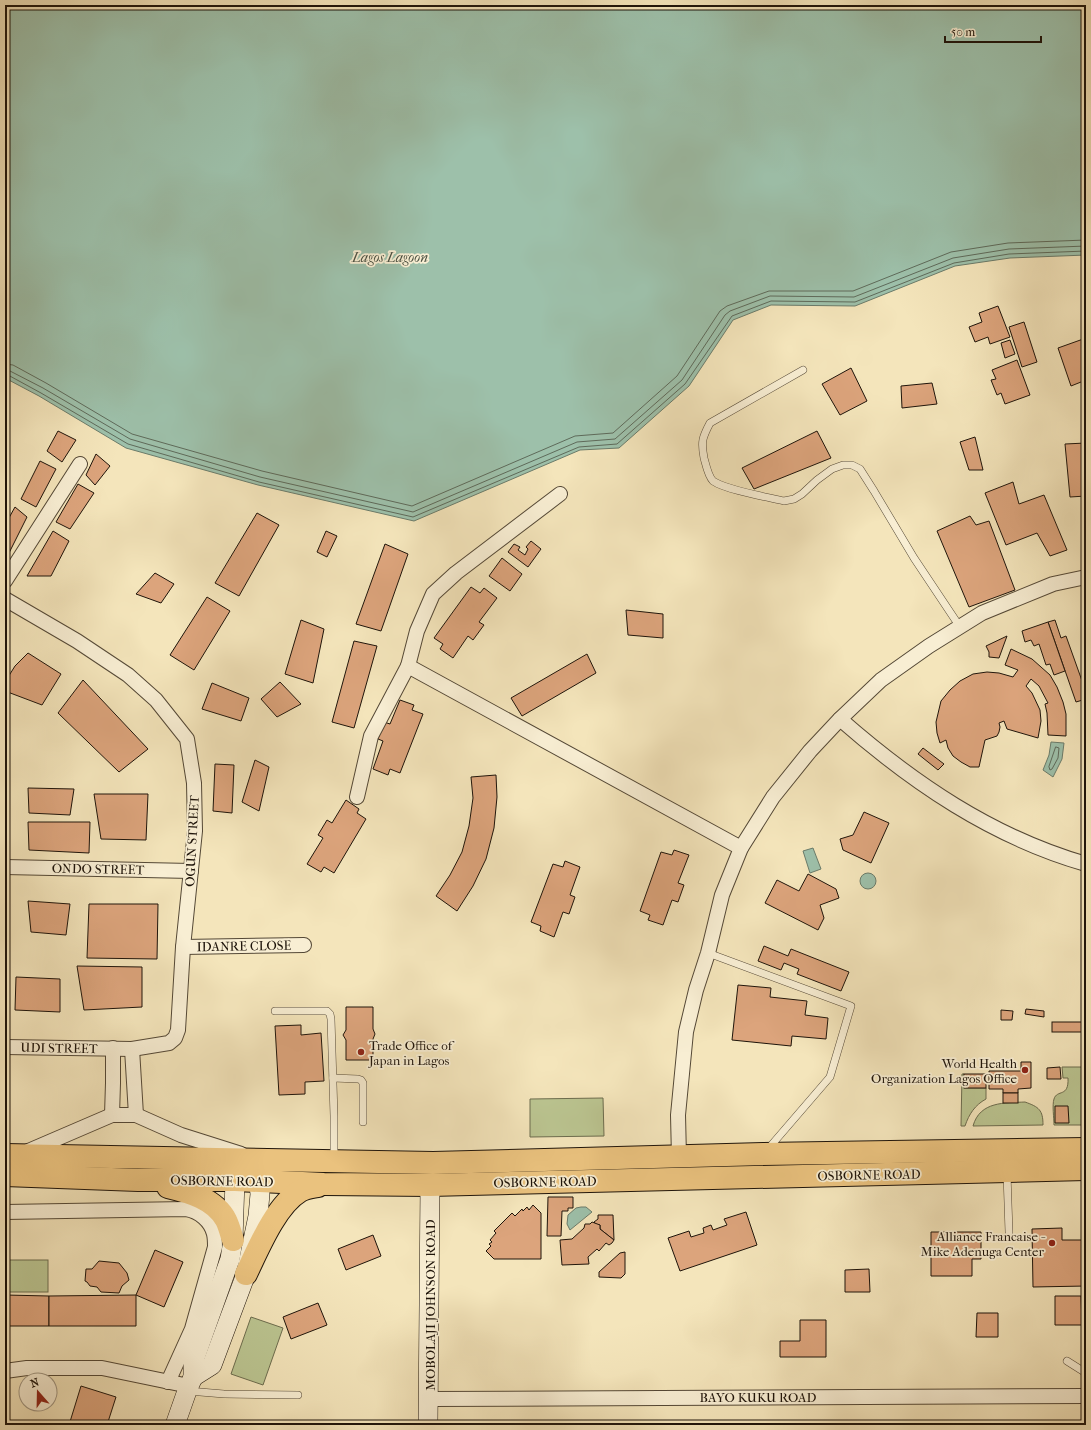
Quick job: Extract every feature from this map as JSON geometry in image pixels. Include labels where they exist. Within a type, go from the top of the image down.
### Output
[{"type":"main road","name":"OSBORNE ROAD","points":[[12,1155],[433,1163],[763,1154],[1086,1149]]},
{"type":"main road","points":[[178,1424],[189,1385],[193,1363],[230,1259],[233,1240],[235,1180],[233,1159]]},
{"type":"main road","points":[[246,1274],[258,1216],[259,1182],[256,1159]]},
{"type":"main road","name":"OSBORNE ROAD","points":[[5,1175],[138,1180],[235,1180],[324,1184],[430,1185],[1086,1170]]},
{"type":"main road","points":[[138,1180],[194,1194],[213,1205],[226,1220],[233,1240]]},
{"type":"main road","points":[[189,1385],[212,1365],[246,1274],[266,1233],[281,1209],[289,1200],[301,1191],[324,1184]]},
{"type":"main road","name":"MOBOLAJI JOHNSON ROAD","points":[[428,1425],[430,1399],[430,1185]]},
{"type":"street","points":[[5,581],[80,464]]},
{"type":"street","points":[[358,798],[371,736],[408,666],[417,631],[433,594],[462,568],[560,494]]},
{"type":"street","points":[[679,1157],[678,1115],[686,1032],[696,990],[708,953],[722,895],[741,848],[773,798],[810,750],[840,719],[881,680],[929,646],[982,613],[1050,585],[1086,577]]},
{"type":"street","name":"OGUN STREET","points":[[5,599],[77,641],[128,675],[156,700],[187,739],[194,784],[195,831],[178,1030],[175,1038],[169,1043],[132,1049],[112,1048]]},
{"type":"street","points":[[408,666],[741,848]]},
{"type":"street","points":[[840,719],[914,779],[939,796],[997,829],[1034,846],[1086,864]]},
{"type":"street","name":"ONDO STREET","points":[[5,867],[192,871]]},
{"type":"street","name":"IDANRE CLOSE","points":[[184,947],[304,945]]},
{"type":"street","name":"UDI STREET","points":[[5,1047],[112,1048]]},
{"type":"street","points":[[112,1048],[112,1116]]},
{"type":"street","points":[[132,1049],[136,1115]]},
{"type":"street","points":[[12,1155],[112,1116],[136,1115],[181,1135],[256,1159]]},
{"type":"street","points":[[5,1212],[186,1209],[194,1210],[201,1214],[214,1233],[215,1247],[192,1329],[168,1382]]},
{"type":"street","points":[[5,1371],[27,1368],[102,1368],[189,1385]]},
{"type":"street","name":"BAYO KUKU ROAD","points":[[430,1399],[1086,1396]]},
{"type":"lane","points":[[802,370],[710,423],[703,436],[703,449],[706,467],[712,480],[726,487],[784,501],[794,499],[802,494],[832,469],[843,465],[852,465],[860,469],[914,558],[960,627]]},
{"type":"lane","points":[[708,953],[851,1006],[830,1078],[763,1154]]},
{"type":"lane","points":[[275,1012],[327,1011],[330,1014],[333,1078],[334,1161]]},
{"type":"lane","points":[[333,1078],[361,1080],[363,1122]]},
{"type":"lane","points":[[1006,1172],[1009,1232]]},
{"type":"lane","points":[[1066,1361],[1086,1373]]},
{"type":"lane","points":[[189,1385],[224,1394],[298,1395]]},
{"type":"shaded area","points":[[1062,1067],[1086,1067],[1086,1125],[1054,1125],[1054,1099],[1058,1094],[1065,1091],[1068,1084],[1068,1078],[1063,1078]]},
{"type":"shaded area","points":[[962,1074],[964,1074],[964,1088],[986,1088],[986,1099],[973,1110],[965,1126],[961,1126]]},
{"type":"shaded area","points":[[603,1098],[604,1136],[530,1137],[530,1099]]},
{"type":"shaded area","points":[[1025,1102],[1034,1106],[1041,1112],[1043,1125],[973,1126],[976,1118],[987,1108],[1002,1103]]},
{"type":"shaded area","points":[[5,1260],[48,1260],[48,1292],[5,1292]]},
{"type":"shaded area","points":[[251,1317],[283,1328],[263,1385],[231,1374]]},
{"type":"water","name":"Lagos Lagoon","points":[[5,5],[1086,5],[1086,255],[1010,258],[955,266],[855,306],[771,305],[733,320],[689,386],[619,448],[580,450],[414,521],[258,485],[126,448],[39,396],[5,378]]},
{"type":"water","points":[[1051,742],[1064,743],[1062,759],[1053,777],[1043,770],[1049,755]]},
{"type":"water","points":[[813,848],[821,869],[810,873],[803,851]]},
{"type":"water","points":[[865,873],[871,873],[876,878],[874,887],[871,889],[865,889],[860,884],[860,878]]},
{"type":"water","points":[[586,1207],[592,1212],[570,1230],[567,1224],[568,1215],[576,1208]]},
{"type":"building","points":[[998,306],[1010,337],[990,344],[988,337],[975,342],[969,327],[982,322],[979,313]]},
{"type":"building","points":[[1024,322],[1037,362],[1022,367],[1009,327]]},
{"type":"building","points":[[1086,338],[1086,364],[1084,364],[1086,370],[1086,380],[1071,386],[1058,348]]},
{"type":"building","points":[[1010,340],[1015,354],[1005,358],[1001,343]]},
{"type":"building","points":[[1017,360],[1030,395],[1005,404],[1001,393],[997,395],[991,380],[996,379],[992,370]]},
{"type":"building","points":[[851,368],[867,401],[840,415],[822,384]]},
{"type":"building","points":[[932,383],[937,404],[902,408],[901,386]]},
{"type":"building","points":[[58,431],[76,440],[62,462],[47,451]]},
{"type":"building","points":[[817,431],[831,458],[754,489],[742,468]]},
{"type":"building","points":[[975,437],[983,470],[969,470],[960,442]]},
{"type":"building","points":[[1086,443],[1086,496],[1070,497],[1065,444]]},
{"type":"building","points":[[96,454],[110,466],[95,485],[86,475]]},
{"type":"building","points":[[40,461],[56,469],[36,507],[21,499]]},
{"type":"building","points":[[1013,482],[1019,504],[1044,495],[1067,550],[1050,556],[1037,533],[1006,545],[985,493]]},
{"type":"building","points":[[78,484],[94,493],[70,529],[56,522]]},
{"type":"building","points":[[15,507],[27,517],[9,553],[5,552],[5,525]]},
{"type":"building","points":[[257,513],[279,525],[239,596],[215,583]]},
{"type":"building","points":[[970,516],[976,525],[989,521],[1015,590],[969,607],[937,531]]},
{"type":"building","points":[[53,531],[69,541],[51,576],[27,576]]},
{"type":"building","points":[[326,531],[337,536],[327,557],[317,552]]},
{"type":"building","points":[[531,541],[541,549],[528,567],[508,552],[514,544],[520,547],[518,550],[525,555],[528,549],[526,547]]},
{"type":"building","points":[[385,544],[408,554],[381,631],[356,624]]},
{"type":"building","points":[[502,558],[522,574],[510,591],[489,576]]},
{"type":"building","points":[[155,573],[174,584],[161,603],[136,594]]},
{"type":"building","points":[[471,587],[480,593],[484,588],[497,598],[479,622],[484,625],[473,640],[468,636],[453,658],[440,649],[443,644],[434,638]]},
{"type":"building","points":[[207,597],[230,611],[194,670],[170,655]]},
{"type":"building","points":[[626,610],[663,614],[663,638],[628,635]]},
{"type":"building","points":[[301,620],[324,629],[313,683],[285,674]]},
{"type":"building","points":[[1055,620],[1061,638],[1066,636],[1086,692],[1086,699],[1076,702],[1048,622]]},
{"type":"building","points":[[1048,622],[1065,671],[1054,675],[1050,664],[1046,665],[1039,644],[1034,646],[1031,640],[1025,642],[1022,631]]},
{"type":"building","points":[[1007,636],[999,658],[989,657],[989,652],[986,646]]},
{"type":"building","points":[[354,641],[377,646],[354,728],[332,722]]},
{"type":"building","points":[[1011,649],[1032,659],[1050,675],[1063,702],[1066,714],[1066,736],[1048,735],[1045,704],[1048,703],[1039,686],[1031,679],[1026,686],[1032,693],[1040,710],[1041,721],[1038,738],[1007,729],[1004,721],[999,723],[1000,727],[997,736],[985,740],[979,767],[970,767],[953,756],[948,748],[946,740],[940,743],[936,722],[941,701],[960,681],[973,674],[987,672],[999,673],[1013,677],[1018,670],[1005,665]]},
{"type":"building","points":[[28,653],[61,674],[42,705],[5,691],[5,682],[15,666]]},
{"type":"building","points":[[587,654],[596,673],[522,716],[511,698]]},
{"type":"building","points":[[83,680],[148,749],[119,772],[58,713]]},
{"type":"building","points":[[280,682],[301,704],[277,717],[261,699]]},
{"type":"building","points":[[212,683],[249,698],[241,721],[202,709]]},
{"type":"building","points":[[400,700],[414,705],[412,710],[423,714],[400,773],[390,769],[388,775],[373,769],[383,741],[378,739],[384,722],[390,724]]},
{"type":"building","points":[[923,748],[944,764],[938,770],[918,754]]},
{"type":"building","points":[[255,760],[269,767],[259,811],[242,802]]},
{"type":"building","points":[[215,764],[234,765],[232,813],[213,811]]},
{"type":"building","points":[[496,775],[497,797],[494,828],[486,859],[473,886],[457,911],[436,896],[450,875],[462,852],[469,826],[473,798],[471,777]]},
{"type":"building","points":[[28,788],[74,789],[70,815],[29,813]]},
{"type":"building","points":[[94,794],[148,794],[146,840],[101,839]]},
{"type":"building","points":[[346,800],[359,809],[357,813],[366,819],[334,873],[324,867],[321,872],[307,864],[323,838],[318,835],[327,820],[332,823]]},
{"type":"building","points":[[864,812],[889,823],[871,863],[843,850],[840,839],[853,835]]},
{"type":"building","points":[[28,822],[90,822],[89,853],[29,850]]},
{"type":"building","points":[[674,850],[689,855],[678,883],[684,885],[678,902],[672,900],[663,925],[648,920],[650,915],[640,911],[661,852],[672,855]]},
{"type":"building","points":[[565,861],[580,867],[570,895],[575,897],[569,914],[563,912],[554,937],[540,931],[541,926],[531,922],[553,864],[563,867]]},
{"type":"building","points":[[808,874],[836,889],[839,898],[820,905],[824,918],[818,930],[765,903],[777,880],[799,891]]},
{"type":"building","points":[[28,901],[70,904],[66,935],[31,932]]},
{"type":"building","points":[[89,904],[158,904],[157,959],[87,958]]},
{"type":"building","points":[[764,946],[788,956],[791,949],[849,972],[841,991],[797,974],[799,969],[784,963],[781,970],[758,961]]},
{"type":"building","points":[[77,966],[142,967],[142,1007],[84,1010]]},
{"type":"building","points":[[16,977],[60,979],[60,1012],[15,1010]]},
{"type":"building","points":[[738,985],[771,988],[770,997],[807,1001],[805,1015],[828,1018],[826,1039],[792,1036],[791,1046],[732,1040]]},
{"type":"building","points":[[346,1007],[373,1007],[373,1029],[375,1034],[373,1039],[373,1060],[346,1060],[346,1040],[343,1035],[346,1030]]},
{"type":"building","points":[[1026,1009],[1044,1011],[1044,1017],[1025,1014]]},
{"type":"building","points":[[1001,1010],[1013,1011],[1012,1020],[1001,1020]]},
{"type":"building","points":[[1052,1022],[1083,1022],[1083,1032],[1052,1032]]},
{"type":"building","points":[[301,1025],[301,1035],[321,1033],[324,1081],[305,1082],[305,1094],[279,1095],[275,1026]]},
{"type":"building","points":[[1021,1062],[1031,1062],[1031,1088],[1018,1089],[1018,1093],[1003,1093],[1003,1089],[989,1089],[989,1071],[1021,1071]]},
{"type":"building","points":[[1060,1067],[1061,1079],[1047,1079],[1047,1068]]},
{"type":"building","points":[[964,1074],[986,1074],[986,1088],[964,1088]]},
{"type":"building","points":[[1003,1093],[1018,1093],[1018,1103],[1003,1103]]},
{"type":"building","points":[[1055,1106],[1068,1106],[1069,1123],[1055,1123]]},
{"type":"building","points":[[548,1197],[573,1197],[573,1208],[568,1208],[568,1211],[562,1211],[561,1236],[547,1236]]},
{"type":"building","points":[[533,1205],[541,1213],[541,1259],[494,1259],[486,1251],[491,1246],[489,1244],[492,1242],[490,1240],[496,1233],[494,1231],[512,1213],[515,1216],[522,1209],[523,1211],[527,1207],[529,1210]]},
{"type":"building","points":[[746,1212],[757,1245],[680,1271],[668,1238],[689,1231],[691,1237],[704,1233],[703,1228],[711,1225],[713,1230],[727,1225],[724,1219]]},
{"type":"building","points":[[598,1215],[613,1215],[614,1240],[600,1229],[600,1225],[597,1225],[594,1222],[598,1219]]},
{"type":"building","points":[[592,1222],[600,1225],[600,1229],[614,1240],[612,1243],[609,1245],[606,1243],[599,1251],[597,1249],[588,1257],[589,1264],[562,1265],[560,1240],[572,1239],[584,1228],[585,1224],[590,1224]]},
{"type":"building","points":[[1062,1228],[1062,1240],[1086,1240],[1086,1286],[1033,1287],[1032,1229]]},
{"type":"building","points":[[931,1232],[981,1232],[981,1259],[972,1259],[972,1276],[931,1276]]},
{"type":"building","points":[[373,1235],[381,1256],[346,1270],[338,1249]]},
{"type":"building","points":[[155,1250],[183,1262],[164,1307],[136,1295]]},
{"type":"building","points":[[625,1252],[625,1274],[621,1278],[599,1277],[599,1272],[620,1253]]},
{"type":"building","points":[[99,1261],[119,1263],[127,1273],[129,1280],[122,1286],[119,1293],[101,1292],[97,1287],[90,1286],[85,1281],[86,1269],[92,1269]]},
{"type":"building","points":[[869,1269],[870,1292],[845,1292],[845,1270]]},
{"type":"building","points":[[5,1295],[49,1296],[49,1326],[5,1326]]},
{"type":"building","points":[[136,1295],[136,1326],[49,1326],[49,1296]]},
{"type":"building","points":[[1055,1296],[1081,1296],[1082,1325],[1055,1325]]},
{"type":"building","points":[[318,1303],[327,1325],[291,1339],[283,1317]]},
{"type":"building","points":[[977,1313],[998,1313],[998,1337],[976,1337]]},
{"type":"building","points":[[800,1320],[826,1320],[826,1357],[780,1357],[780,1341],[800,1341]]},
{"type":"building","points":[[1082,1349],[1086,1349],[1086,1368],[1083,1368]]},
{"type":"building","points":[[81,1386],[116,1397],[107,1425],[69,1425]]},
{"type":"place","name":"Trade Office of Japan in Lagos","points":[[361,1052]]},
{"type":"place","name":"World Health Organization Lagos Office","points":[[1025,1070]]},
{"type":"place","name":"Alliance Francaise - Mike Adenuga Center","points":[[1052,1243]]}]
